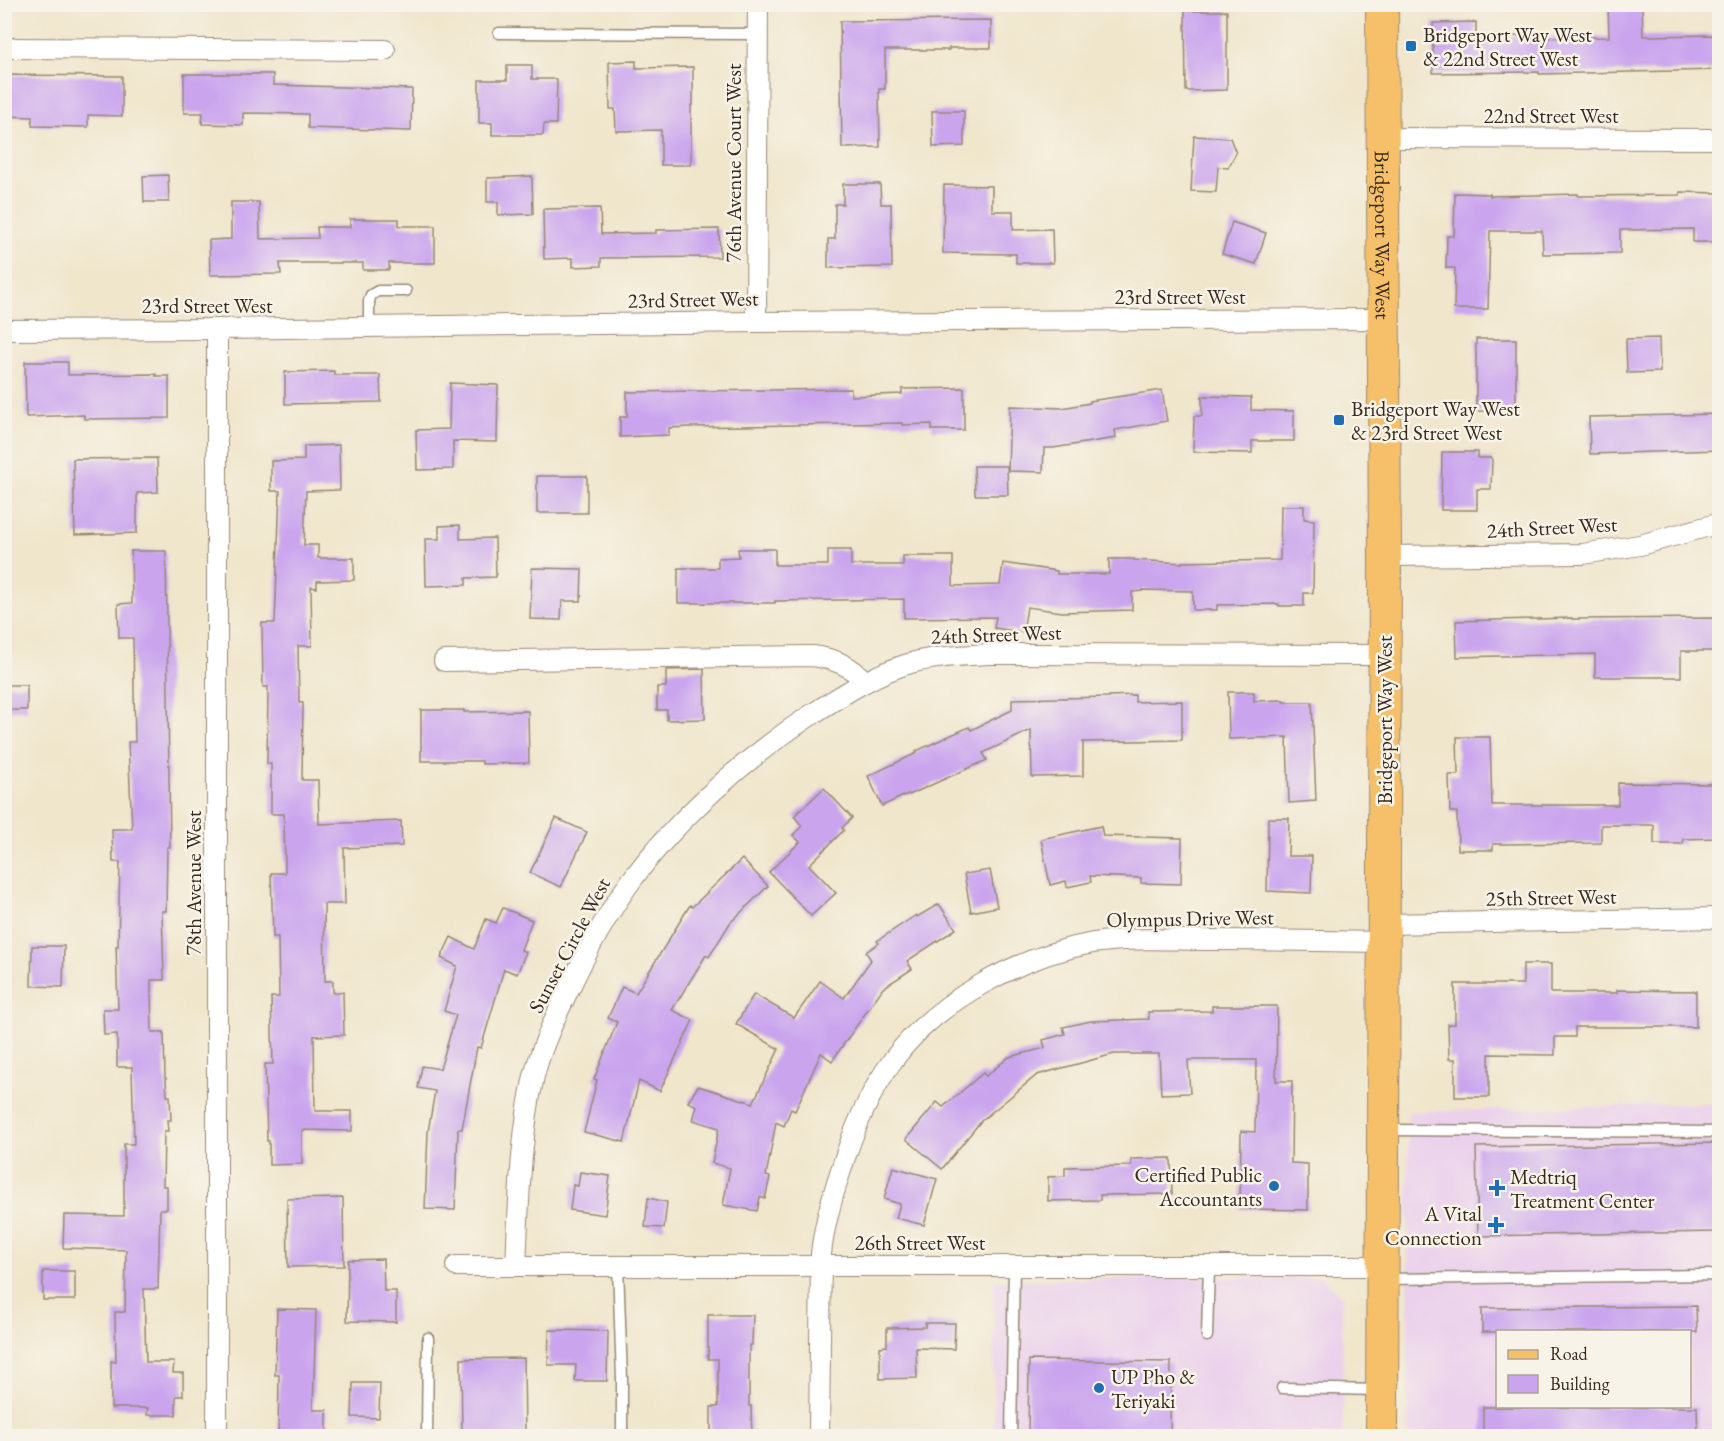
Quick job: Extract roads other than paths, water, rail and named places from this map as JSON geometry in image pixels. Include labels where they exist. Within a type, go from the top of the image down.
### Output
[{"type":"main road","name":"Bridgeport Way West","points":[[1382,4],[1385,556],[1382,1437]]},
{"type":"street","name":"76th Avenue Court West","points":[[756,322],[758,4]]},
{"type":"street","points":[[4,48],[385,50]]},
{"type":"street","name":"22nd Street West","points":[[1383,138],[1719,139]]},
{"type":"street","name":"23rd Street West","points":[[4,330],[756,322],[1383,319]]},
{"type":"street","name":"78th Avenue West","points":[[217,329],[217,1437]]},
{"type":"street","name":"24th Street West","points":[[1385,556],[1583,554],[1640,545],[1719,523]]},
{"type":"street","name":"24th Street West","points":[[865,682],[911,663],[938,658],[988,654],[1384,656]]},
{"type":"street","points":[[444,661],[813,656],[845,664],[865,682]]},
{"type":"street","name":"Sunset Circle West","points":[[516,1266],[523,1142],[534,1074],[555,1018],[605,920],[641,868],[696,808],[782,735],[865,682]]},
{"type":"street","name":"25th Street West","points":[[1384,933],[1719,918]]},
{"type":"street","name":"Olympus Drive West","points":[[819,1437],[821,1266],[825,1223],[854,1131],[875,1088],[894,1059],[917,1034],[951,1004],[980,985],[1022,966],[1076,947],[1107,942],[1151,940],[1384,933]]},
{"type":"street","name":"26th Street West","points":[[456,1266],[1209,1266],[1383,1273]]},
{"type":"lane","points":[[499,33],[758,34]]},
{"type":"lane","points":[[369,327],[371,295],[378,291],[406,291]]},
{"type":"lane","points":[[1383,1130],[1719,1132]]},
{"type":"lane","points":[[618,1266],[622,1437]]},
{"type":"lane","points":[[1011,1437],[1014,1266]]},
{"type":"lane","points":[[1207,1336],[1209,1266]]},
{"type":"lane","points":[[1383,1273],[1709,1275],[1719,1277]]},
{"type":"lane","points":[[427,1437],[428,1338]]},
{"type":"lane","points":[[1282,1388],[1383,1390]]},
{"type":"place","name":"Bridgeport Way West & 22nd Street West","points":[[1411,46]]},
{"type":"place","name":"Bridgeport Way West & 23rd Street West","points":[[1339,420]]},
{"type":"place","name":"Certified Public Accountants","points":[[1274,1186]]},
{"type":"place","name":"Medtriq Treatment Center","points":[[1497,1188]]},
{"type":"place","name":"A Vital Connection","points":[[1496,1225]]},
{"type":"place","name":"UP Pho & Teriyaki","points":[[1099,1388]]}]
